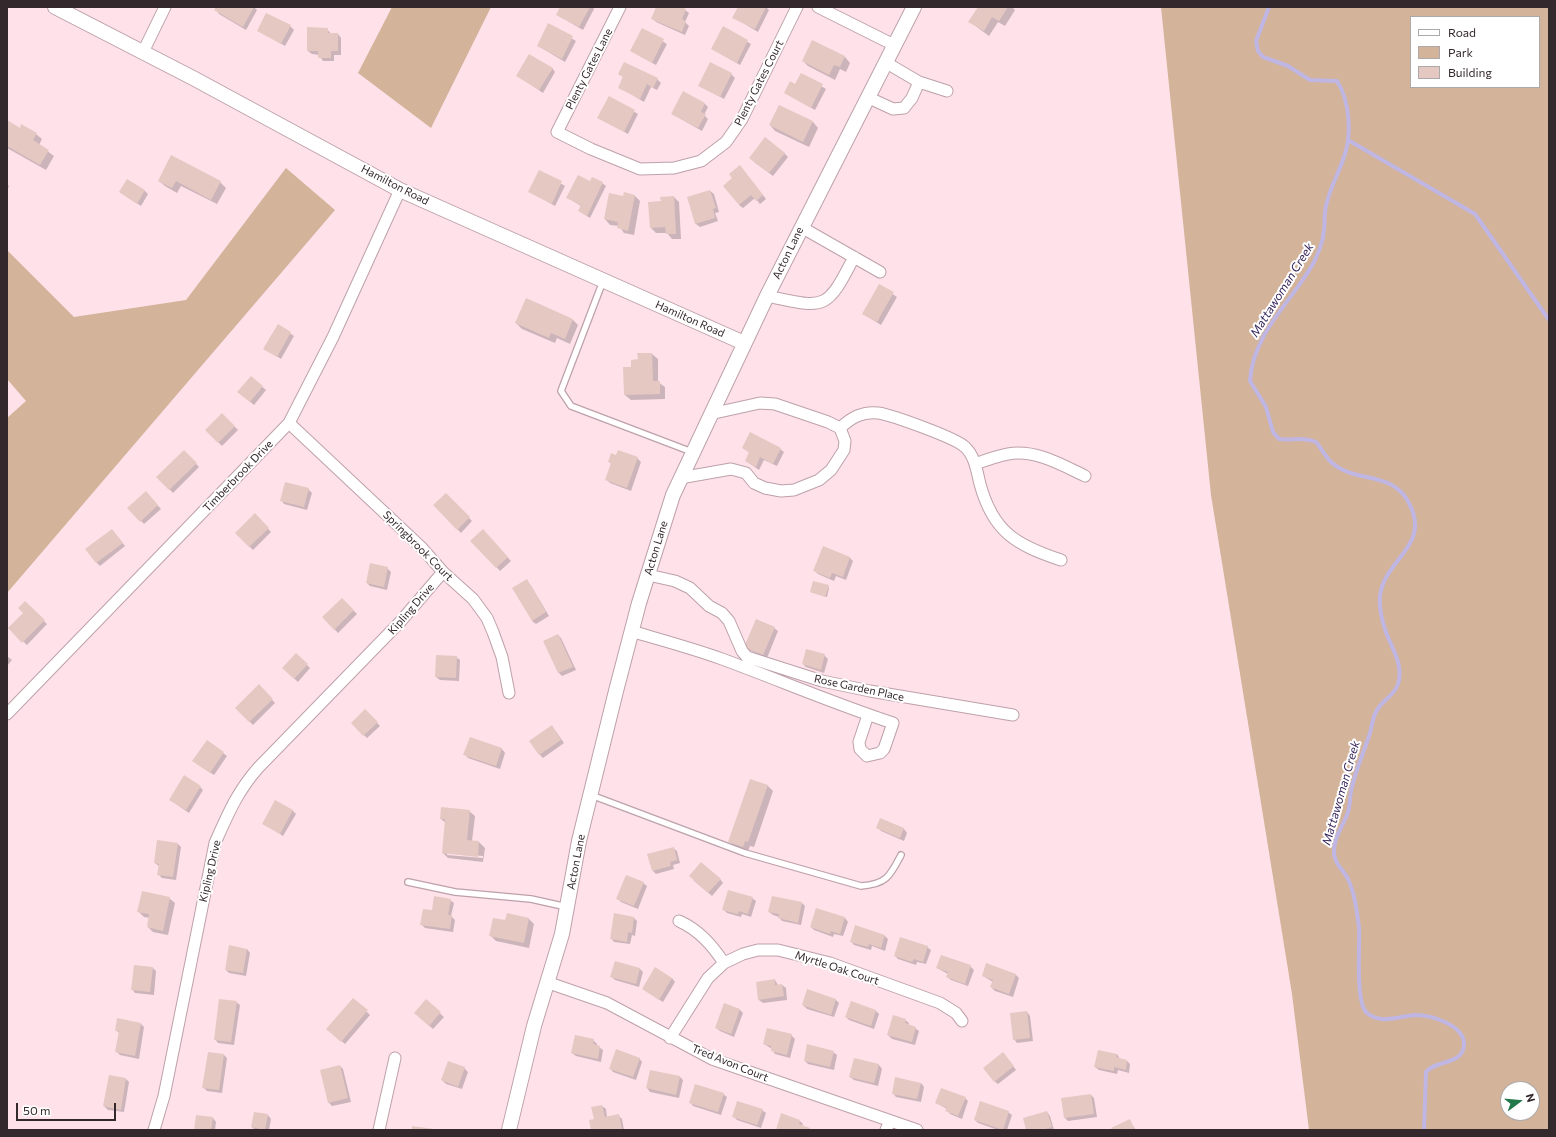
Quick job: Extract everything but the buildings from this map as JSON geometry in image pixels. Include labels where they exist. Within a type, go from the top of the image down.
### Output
[{"type":"street","name":"Hamilton Road","points":[[55,7],[143,52],[400,190],[744,343]]},
{"type":"street","points":[[143,52],[165,7]]},
{"type":"street","name":"Plenty Gates Lane","points":[[557,132],[620,7]]},
{"type":"street","name":"Plenty Gates Court","points":[[557,132],[591,149],[640,169],[674,168],[701,161],[726,142],[742,120],[797,7]]},
{"type":"street","points":[[818,7],[894,45]]},
{"type":"street","name":"Acton Lane","points":[[509,1130],[534,1026],[549,983],[567,907],[579,841],[590,795],[632,631],[661,529],[680,478],[744,343],[801,227],[914,7]]},
{"type":"street","points":[[885,62],[919,82],[947,91]]},
{"type":"street","points":[[867,98],[893,109],[904,108],[912,98],[919,82]]},
{"type":"street","name":"Timberbrook Drive","points":[[7,714],[289,423],[333,337],[400,190]]},
{"type":"street","points":[[801,227],[880,272]]},
{"type":"street","points":[[767,296],[810,305],[824,301],[839,287],[854,257]]},
{"type":"street","points":[[680,478],[731,469],[746,473],[754,482],[765,488],[794,490],[811,485],[832,470],[844,450],[845,441],[840,428],[828,422],[775,404],[760,403],[710,414]]},
{"type":"street","points":[[840,428],[857,415],[878,413],[947,436],[966,448],[975,464],[988,510],[1008,536],[1038,553],[1061,560]]},
{"type":"street","name":"Springbrook Court","points":[[289,423],[422,548],[443,572],[473,599],[487,618],[502,657],[508,693]]},
{"type":"street","points":[[975,464],[1008,454],[1025,452],[1052,460],[1085,476]]},
{"type":"street","name":"Kipling Drive","points":[[154,1130],[164,1096],[215,843],[242,786],[400,622],[443,572]]},
{"type":"street","name":"Rose Garden Place","points":[[648,575],[674,581],[690,588],[709,606],[722,613],[729,621],[742,651],[747,657],[822,681],[870,691],[1013,715]]},
{"type":"street","points":[[632,631],[721,658],[868,714]]},
{"type":"street","points":[[679,921],[692,927],[713,946],[724,963]]},
{"type":"street","name":"Myrtle Oak Court","points":[[670,1038],[708,978],[724,963],[758,950],[778,950],[830,963],[940,1003],[956,1013],[962,1021]]},
{"type":"street","name":"Tred Avon Court","points":[[549,983],[607,1003],[670,1038],[712,1059],[888,1125],[917,1130]]},
{"type":"street","points":[[379,1130],[395,1058]]},
{"type":"lane","points":[[603,280],[561,391],[571,406],[692,452]]},
{"type":"lane","points":[[590,795],[745,852],[861,886],[872,885],[890,876],[901,855]]},
{"type":"lane","points":[[408,882],[455,892],[531,899],[567,907]]},
{"type":"green space","points":[[392,7],[491,7],[431,128],[358,73]]},
{"type":"green space","points":[[1161,7],[1549,7],[1549,1130],[1309,1130],[1292,994],[1211,495]]},
{"type":"green space","points":[[286,168],[335,210],[7,593],[7,418],[26,401],[7,379],[7,250],[74,317],[186,300]]},
{"type":"waterway","name":"Mattawoman Creek","points":[[1269,7],[1256,41],[1258,51],[1263,57],[1288,66],[1310,80],[1337,81],[1345,98],[1349,129],[1347,148],[1326,205],[1322,242],[1319,250],[1305,277],[1275,318],[1258,347],[1253,363],[1250,381],[1266,407],[1273,432],[1279,439],[1306,439],[1316,442],[1329,460],[1341,469],[1383,481],[1393,486],[1402,493],[1409,503],[1415,518],[1415,530],[1411,542],[1389,572],[1383,583],[1380,596],[1380,610],[1383,624],[1400,670],[1398,684],[1394,692],[1378,708],[1375,715],[1351,791],[1348,812],[1334,845],[1334,855],[1348,879],[1355,903],[1359,928],[1359,986],[1363,1007],[1367,1013],[1378,1019],[1390,1019],[1415,1015],[1438,1019],[1453,1027],[1463,1038],[1464,1045],[1459,1056],[1430,1068],[1426,1072],[1424,1130]]},
{"type":"waterway","points":[[1348,140],[1475,214],[1549,320]]}]
